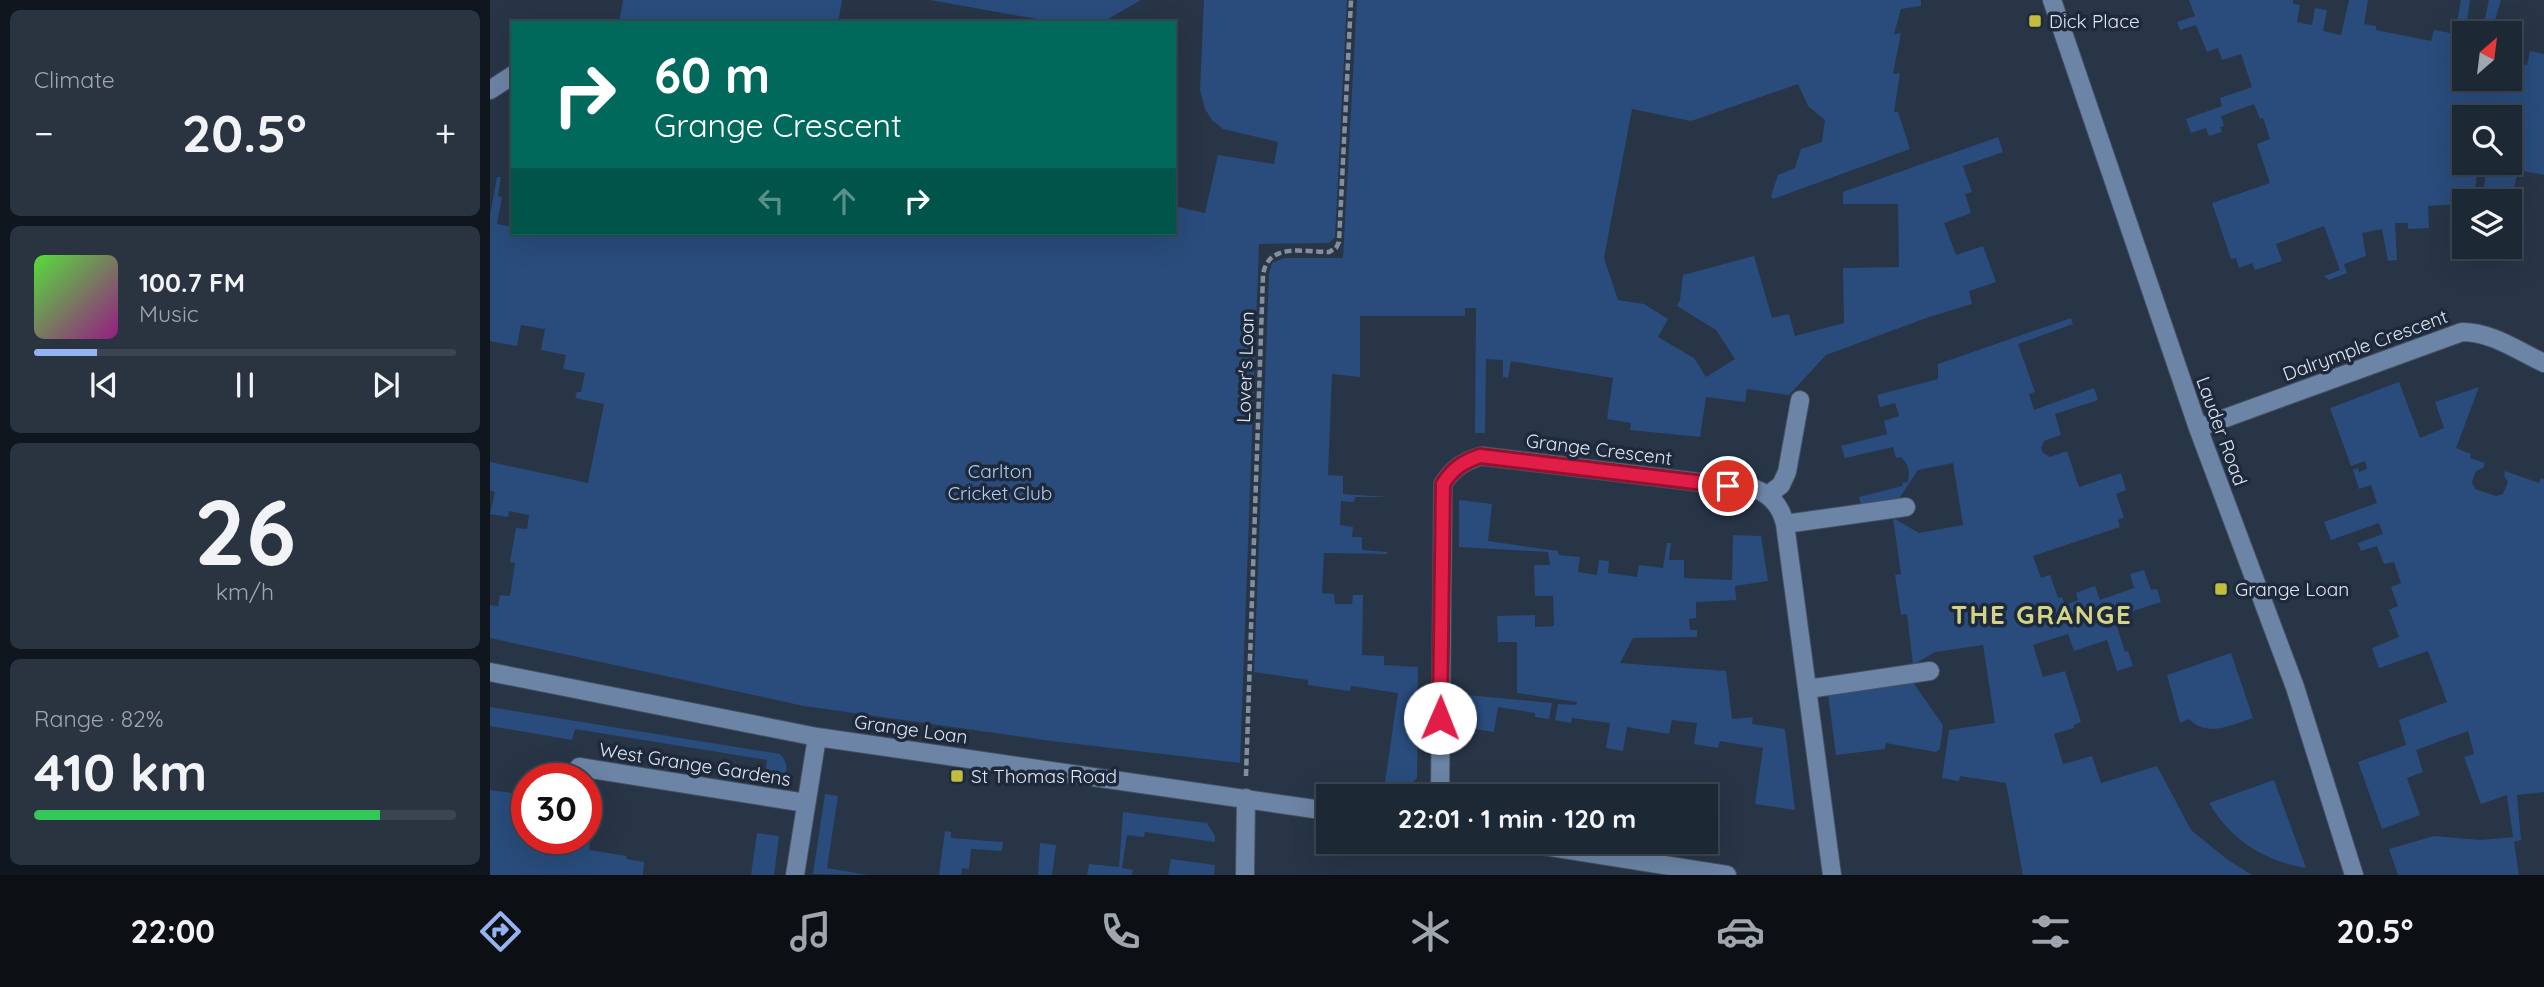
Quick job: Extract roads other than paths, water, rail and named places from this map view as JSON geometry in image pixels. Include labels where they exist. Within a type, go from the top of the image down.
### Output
[{"type":"street","name":"Lauder Road","points":[[2052,0],[2198,428],[2295,687],[2354,875]]},
{"type":"street","points":[[490,90],[511,76]]},
{"type":"street","name":"Dalrymple Crescent","points":[[2198,428],[2462,332],[2493,338],[2544,363]]},
{"type":"street","points":[[1800,400],[1787,472],[1781,485],[1768,495],[1778,506],[1785,524],[1832,875]]},
{"type":"street","name":"Grange Crescent","points":[[1440,784],[1443,484],[1451,471],[1464,461],[1480,456],[1755,489],[1768,495]]},
{"type":"street","points":[[1785,524],[1906,507]]},
{"type":"street","points":[[1808,689],[1930,671]]},
{"type":"street","name":"Grange Loan","points":[[490,672],[817,737],[1316,809]]},
{"type":"street","name":"West Grange Gardens","points":[[795,875],[817,737]]},
{"type":"street","name":"West Grange Gardens","points":[[602,771],[806,803]]},
{"type":"street","points":[[1245,875],[1246,798]]},
{"type":"street","points":[[1594,854],[1727,875]]},
{"type":"place","name":"Dick Place","points":[[2035,21]]},
{"type":"place","name":"Grange Loan","points":[[2221,589]]},
{"type":"place","name":"St Thomas Road","points":[[957,776]]},
{"type":"district","name":"THE GRANGE","points":[[2042,614]]},
{"type":"park label","name":"Carlton Cricket Club","points":[[1000,482]]}]
